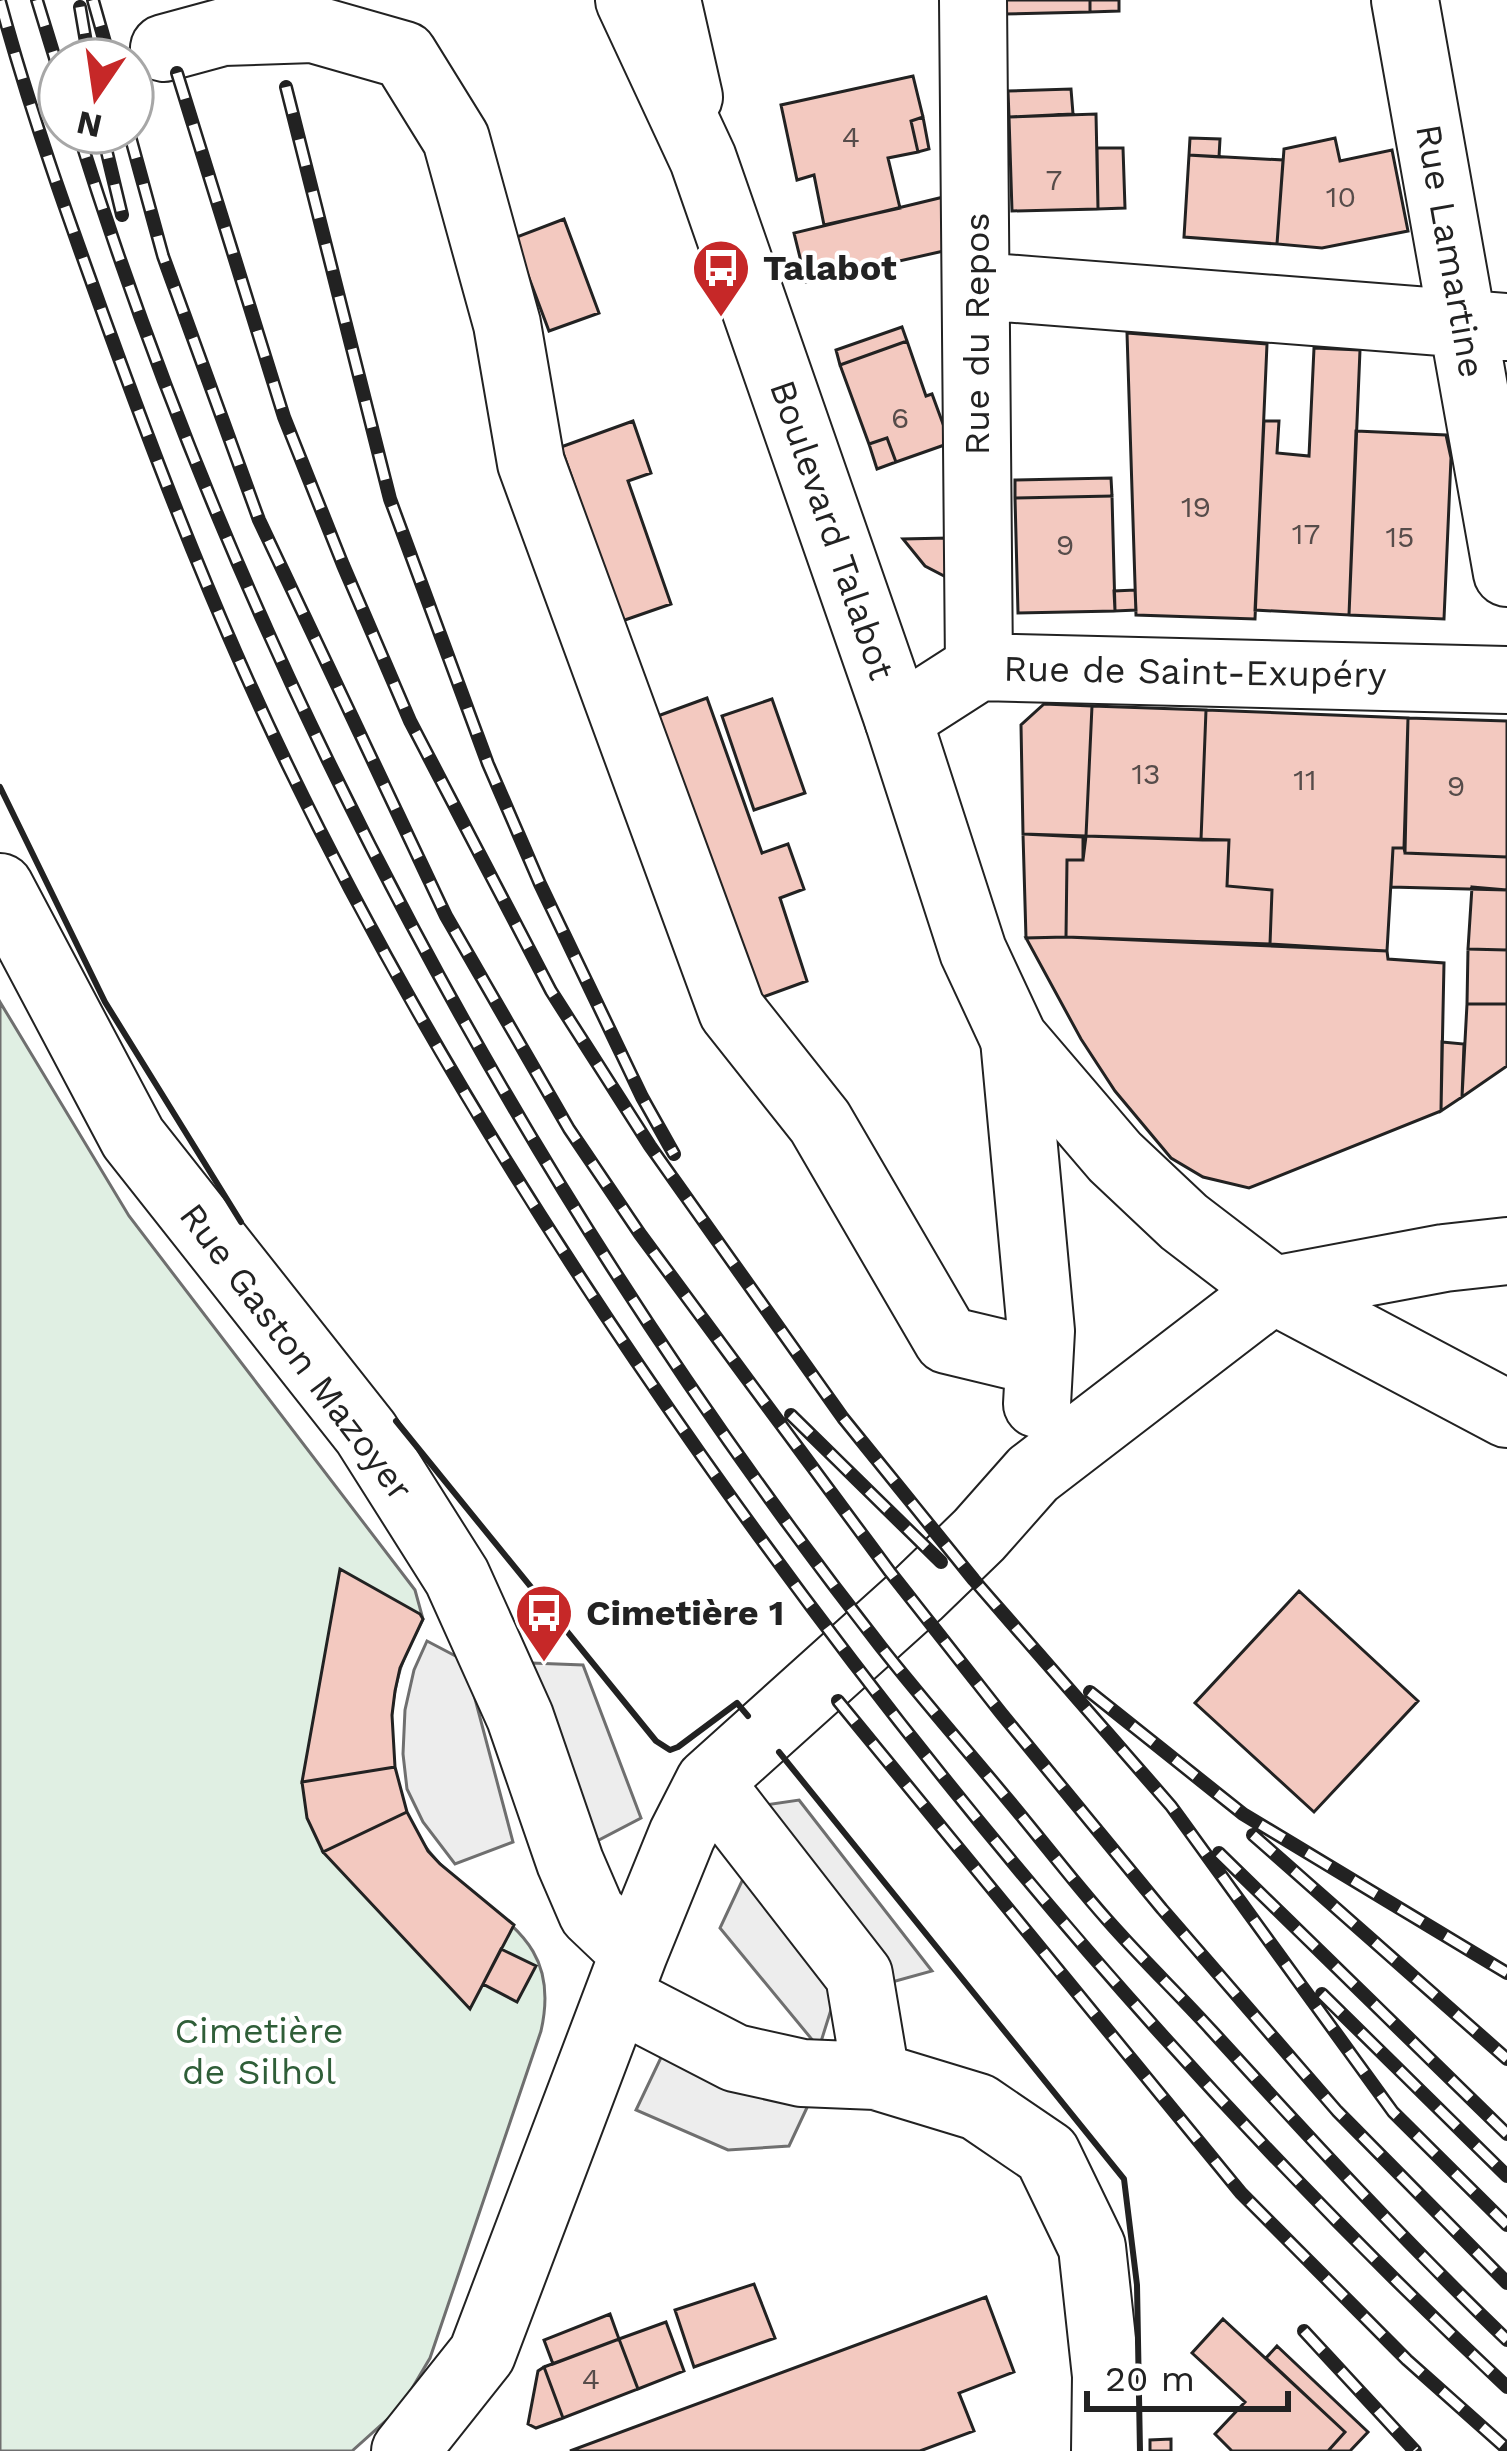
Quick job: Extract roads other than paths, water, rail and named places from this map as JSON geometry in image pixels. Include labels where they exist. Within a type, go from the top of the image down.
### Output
[{"type":"street","name":"Rue du Repos","points":[[974,0],[980,667]]},
{"type":"street","name":"Rue Lamartine","points":[[1405,0],[1485,326],[1507,573]]},
{"type":"street","name":"Boulevard Talabot","points":[[637,7],[703,159],[898,719],[973,951],[1014,1039],[1115,1157],[1184,1222],[1273,1290],[1507,1414]]},
{"type":"street","points":[[164,49],[223,32],[313,29],[404,56],[456,139],[507,324],[531,463],[732,1011],[820,1122],[947,1340],[1039,1362]]},
{"type":"street","points":[[978,286],[1485,326]]},
{"type":"street","name":"Rue de Saint-Exupéry","points":[[898,719],[980,667],[1507,680]]},
{"type":"street","name":"Rue Gaston Mazoyer","points":[[0,887],[133,1138],[366,1433],[457,1577],[520,1717],[570,1862],[626,1975],[735,2058],[802,2072],[876,2076],[978,2107],[1047,2154],[1092,2247],[1106,2376],[1105,2451]]},
{"type":"street","name":"Boulevard Talabot","points":[[1014,1039],[1040,1307],[1034,1474]]},
{"type":"street","points":[[405,2451],[482,2354],[626,1975],[682,1835],[709,1782],[918,1594],[1034,1474],[1273,1290],[1507,1251]]},
{"type":"street","points":[[709,1782],[859,1975],[876,2076]]},
{"type":"railway","points":[[37,0],[48,36]]},
{"type":"railway","points":[[93,0],[103,36]]},
{"type":"railway","points":[[0,1],[37,125],[108,328],[238,659],[380,945],[533,1204],[791,1580],[981,1823],[1182,2057],[1396,2280],[1507,2387]]},
{"type":"railway","points":[[80,7],[85,36]]},
{"type":"railway","points":[[177,73],[284,417],[343,565],[410,721],[551,991],[650,1146],[843,1418],[974,1580],[1171,1806],[1393,2112],[1507,2225]]},
{"type":"railway","points":[[286,87],[390,499],[488,764],[540,884],[674,1154]]},
{"type":"railway","points":[[86,156],[147,335],[226,535],[314,732],[412,925],[518,1114],[631,1297],[753,1475],[881,1647],[1091,1902],[1357,2188],[1507,2340]]},
{"type":"railway","points":[[108,156],[122,215]]},
{"type":"railway","points":[[136,156],[163,256],[259,520],[446,916],[569,1129],[640,1234],[890,1572],[1001,1713],[1337,2111],[1507,2283]]},
{"type":"railway","points":[[791,1415],[941,1562]]},
{"type":"railway","points":[[1090,1692],[1243,1814],[1507,1973]]},
{"type":"railway","points":[[838,1701],[1241,2193],[1407,2360],[1507,2449]]},
{"type":"railway","points":[[1253,1835],[1507,2059]]},
{"type":"railway","points":[[1219,1853],[1507,2134]]},
{"type":"railway","points":[[1322,1994],[1507,2176]]},
{"type":"railway","points":[[1304,2331],[1415,2451]]},
{"type":"place","name":"Talabot","points":[[721,319]]},
{"type":"place","name":"Cimetière 1","points":[[544,1664]]},
{"type":"park label","name":"Cimetière de Silhol","points":[[259,2052]]}]
